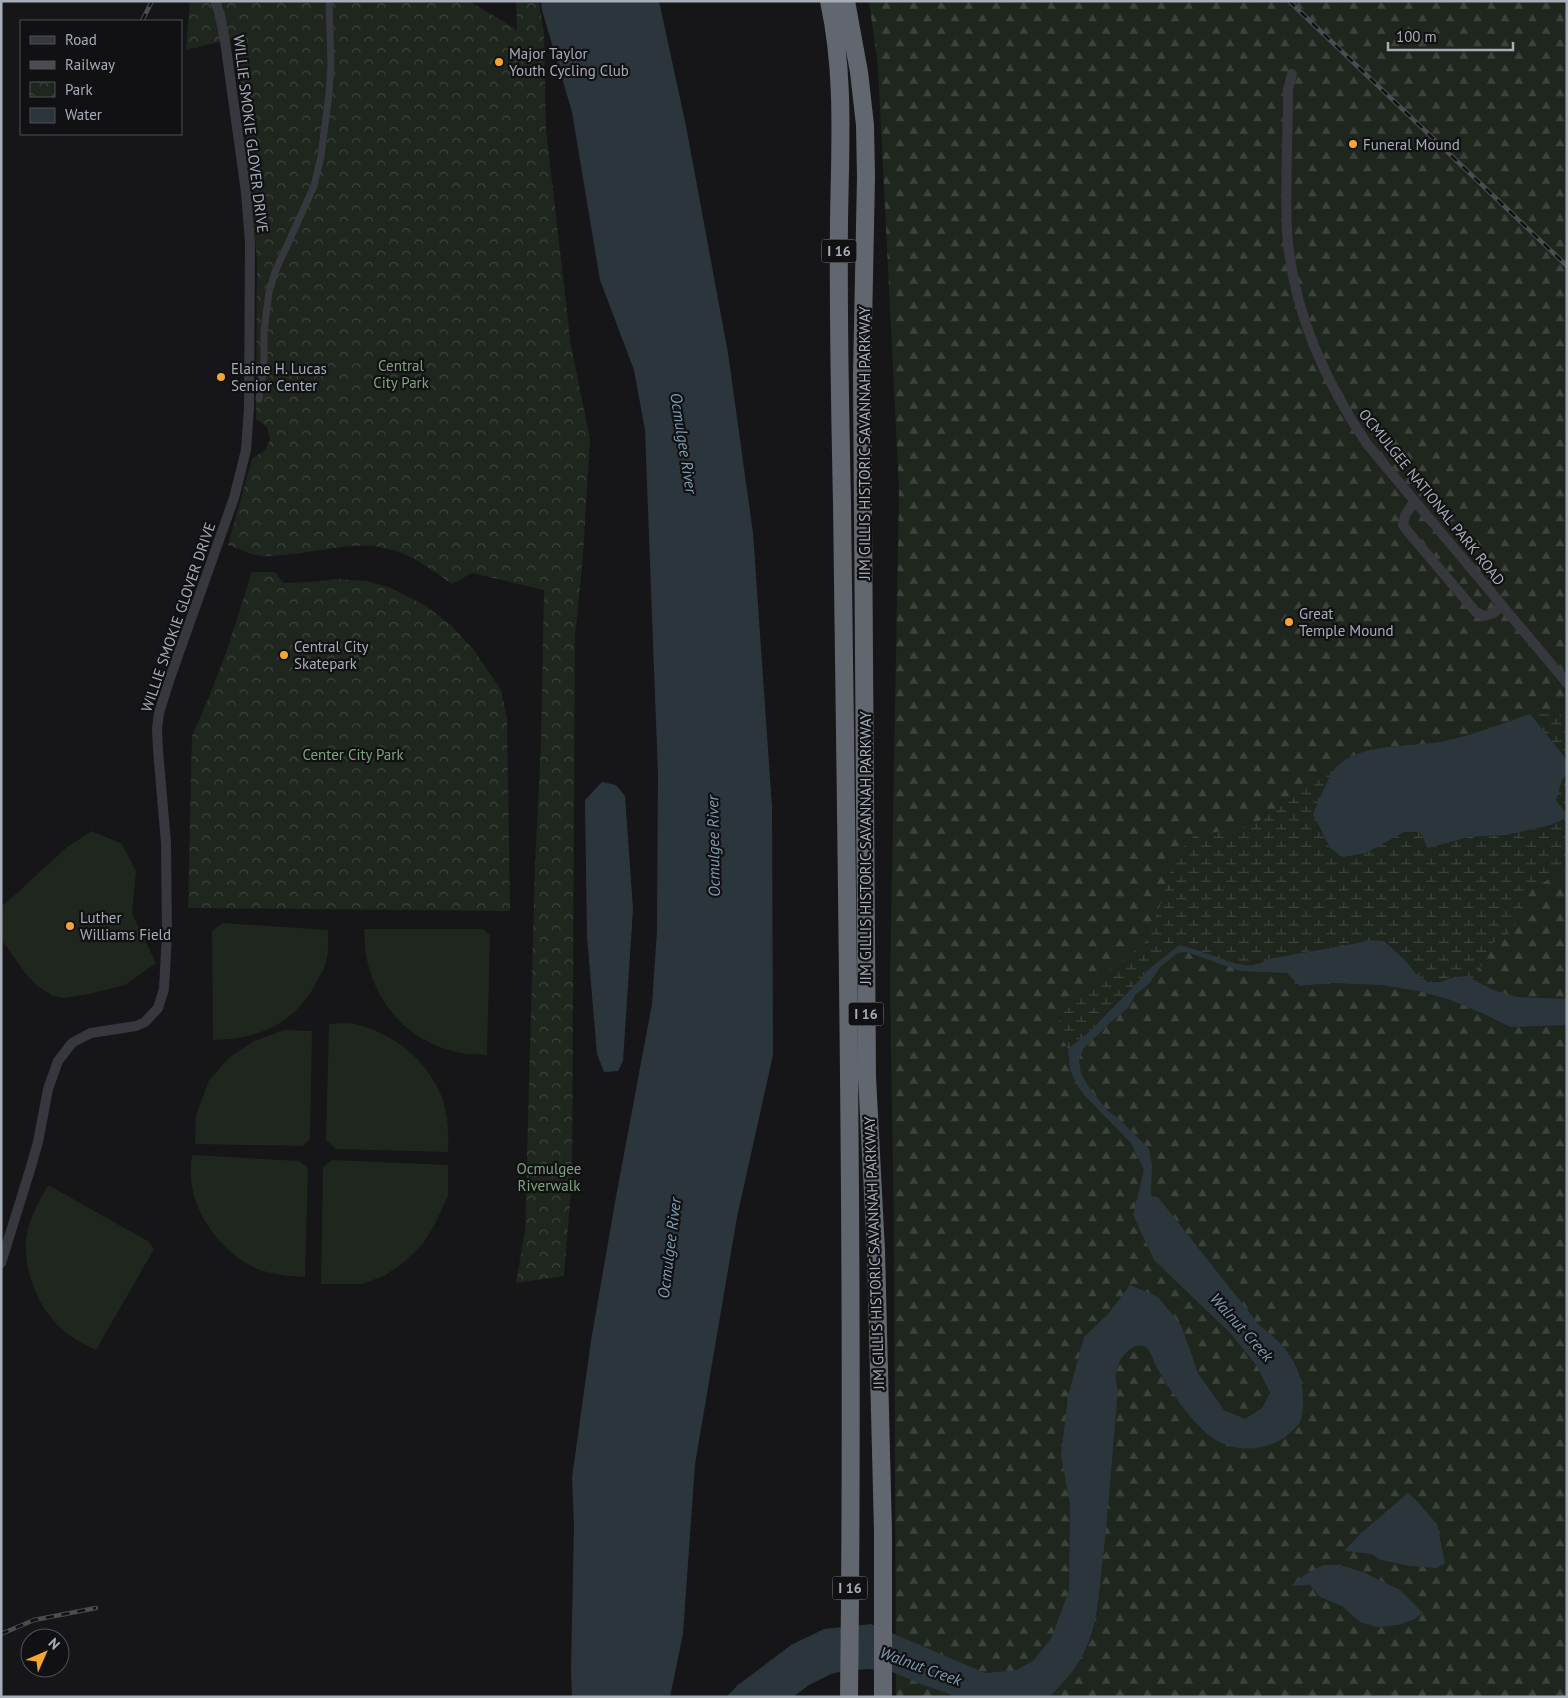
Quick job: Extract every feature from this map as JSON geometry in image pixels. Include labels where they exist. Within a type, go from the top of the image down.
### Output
[{"type":"highway","name":"JIM GILLIS HISTORIC SAVANNAH PARKWAY","points":[[829,1],[834,21],[841,95],[840,293],[848,880],[852,1478],[849,1697]]},
{"type":"highway","name":"JIM GILLIS HISTORIC SAVANNAH PARKWAY","points":[[846,1],[859,72],[865,125],[866,177],[862,376],[867,1077],[876,1251],[883,1532],[883,1697]]},
{"type":"street","name":"WILLIE SMOKIE GLOVER DRIVE","points":[[1,1263],[36,1152],[48,1089],[58,1061],[72,1044],[91,1033],[136,1026],[145,1022],[158,1008],[164,989],[167,905],[166,843],[157,730],[170,678],[234,498],[246,453],[249,408],[250,243],[246,192],[225,41],[215,1]]},
{"type":"street","points":[[259,399],[269,292],[275,272],[314,186],[321,156],[331,64],[329,1]]},
{"type":"street","name":"OCMULGEE NATIONAL PARK ROAD","points":[[1292,74],[1288,90],[1287,231],[1298,298],[1320,362],[1346,412],[1367,444],[1567,683]]},
{"type":"street","points":[[1414,502],[1405,515],[1403,525],[1409,533],[1476,612],[1484,616],[1494,613],[1501,606]]},
{"type":"green space","name":"Central City Park","points":[[190,1],[469,1],[517,30],[516,1],[539,1],[544,34],[546,129],[571,346],[590,439],[583,556],[575,636],[572,1178],[564,1276],[516,1283],[525,1231],[535,865],[541,743],[544,590],[472,573],[452,584],[412,558],[384,548],[372,546],[264,556],[248,553],[228,545],[252,459],[265,450],[270,440],[267,427],[256,419],[257,262],[248,150],[235,38],[186,50]]},
{"type":"green space","points":[[869,1],[1567,1],[1567,1697],[896,1697],[894,1232],[890,984],[899,490],[878,67]]},
{"type":"green space","name":"Center City Park","points":[[252,572],[275,572],[283,583],[336,579],[367,581],[391,588],[426,606],[452,626],[473,649],[501,690],[507,718],[510,911],[188,908],[192,736],[227,650]]},
{"type":"green space","points":[[1530,714],[1557,714],[1567,719],[1567,760]]},
{"type":"green space","points":[[1335,768],[1313,814],[1330,848],[1366,853],[1404,832],[1420,832],[1428,848],[1468,837],[1506,835],[1551,825],[1567,817],[1567,872],[1559,873],[1528,892],[1512,932],[1489,945],[1485,959],[1473,980],[1461,977],[1434,983],[1425,981],[1393,949],[1380,940],[1370,940],[1269,959],[1256,965],[1237,965],[1190,947],[1148,970],[1089,1032],[1068,1049],[1057,1029],[1064,1008],[1110,969],[1146,943],[1164,894],[1175,856],[1195,835],[1250,827]]},
{"type":"green space","points":[[1567,773],[1567,815],[1556,800],[1562,780]]},
{"type":"green space","name":"Luther Williams Field","points":[[92,831],[122,844],[136,871],[132,914],[156,963],[125,985],[64,998],[53,996],[37,986],[26,974],[1,939],[1,905],[5,904],[67,847]]},
{"type":"green space","points":[[222,923],[328,930],[328,950],[325,966],[310,994],[300,1007],[288,1017],[275,1026],[246,1037],[213,1040],[212,931]]},
{"type":"green space","points":[[364,929],[483,929],[490,935],[487,1055],[464,1054],[440,1047],[425,1040],[399,1021],[380,995],[373,980],[367,960]]},
{"type":"green space","points":[[329,1024],[352,1024],[372,1029],[397,1042],[418,1060],[435,1083],[441,1095],[447,1123],[448,1152],[336,1149],[326,1140]]},
{"type":"green space","points":[[284,1030],[312,1031],[310,1139],[303,1146],[195,1144],[196,1115],[209,1080],[230,1057],[254,1041]]},
{"type":"green space","points":[[192,1155],[299,1161],[308,1168],[305,1277],[263,1271],[237,1257],[225,1247],[214,1235],[198,1207],[193,1193],[191,1178]]},
{"type":"green space","points":[[332,1160],[448,1165],[448,1196],[435,1224],[422,1245],[403,1263],[384,1276],[362,1284],[321,1284],[323,1167]]},
{"type":"green space","points":[[48,1185],[148,1241],[154,1249],[96,1350],[61,1329],[43,1307],[31,1281],[26,1253],[27,1232],[34,1211]]},
{"type":"water","name":"Ocmulgee River","points":[[541,1],[659,1],[686,126],[728,353],[753,533],[772,807],[773,1055],[737,1217],[695,1464],[683,1634],[670,1697],[572,1697],[574,1525],[572,1478],[591,1341],[652,1004],[657,931],[658,774],[645,430],[634,370],[600,280],[572,112]]},
{"type":"water","points":[[1530,714],[1567,760],[1567,773],[1562,780],[1556,800],[1567,817],[1551,825],[1506,835],[1468,837],[1428,848],[1420,832],[1404,832],[1366,853],[1343,857],[1330,848],[1313,814],[1327,782],[1337,766],[1349,758],[1376,749],[1450,740]]},
{"type":"water","points":[[602,782],[616,785],[625,796],[633,909],[623,1061],[618,1071],[604,1072],[597,1054],[587,936],[585,800]]},
{"type":"water","name":"Walnut Creek","points":[[1370,940],[1384,941],[1407,962],[1415,973],[1428,982],[1441,982],[1454,977],[1467,976],[1493,990],[1518,997],[1567,999],[1567,1025],[1510,1027],[1448,999],[1418,991],[1381,985],[1331,983],[1300,986],[1287,973],[1240,971],[1187,952],[1178,953],[1161,966],[1149,984],[1136,994],[1128,1008],[1083,1049],[1079,1060],[1081,1074],[1090,1089],[1108,1111],[1118,1118],[1149,1149],[1152,1165],[1151,1196],[1158,1197],[1260,1326],[1277,1340],[1296,1366],[1300,1376],[1303,1398],[1303,1411],[1298,1426],[1282,1439],[1271,1444],[1248,1449],[1225,1444],[1214,1439],[1198,1425],[1173,1394],[1147,1348],[1137,1346],[1132,1348],[1123,1356],[1116,1371],[1118,1390],[1105,1537],[1095,1621],[1086,1649],[1077,1664],[1049,1697],[958,1697],[892,1672],[868,1669],[831,1674],[809,1685],[793,1697],[726,1697],[738,1685],[791,1645],[824,1629],[871,1624],[985,1673],[1017,1670],[1034,1660],[1052,1637],[1069,1590],[1070,1504],[1061,1456],[1068,1396],[1084,1337],[1108,1314],[1130,1285],[1158,1297],[1181,1325],[1198,1373],[1224,1410],[1245,1419],[1262,1408],[1270,1393],[1257,1366],[1231,1334],[1154,1260],[1133,1215],[1144,1170],[1131,1143],[1085,1096],[1077,1085],[1070,1070],[1068,1049],[1089,1032],[1148,970],[1179,945],[1238,964],[1255,965],[1269,959]]},
{"type":"water","points":[[1408,1493],[1437,1524],[1445,1563],[1437,1568],[1409,1566],[1381,1560],[1372,1554],[1344,1551],[1361,1533]]},
{"type":"water","points":[[1323,1565],[1340,1565],[1363,1572],[1400,1590],[1423,1613],[1413,1620],[1398,1625],[1377,1627],[1360,1622],[1342,1606],[1320,1597],[1310,1585],[1291,1586],[1306,1574]]},
{"type":"railway","points":[[142,20],[152,1]]},
{"type":"railway","points":[[1289,1],[1567,266]]},
{"type":"railway","points":[[1,1634],[34,1620],[96,1608]]},
{"type":"place","name":"Major Taylor Youth Cycling Club","points":[[499,62]]},
{"type":"place","name":"Funeral Mound","points":[[1353,144]]},
{"type":"place","name":"Elaine H. Lucas Senior Center","points":[[221,377]]},
{"type":"place","name":"Great Temple Mound","points":[[1289,622]]},
{"type":"place","name":"Central City Skatepark","points":[[284,655]]},
{"type":"place","name":"Luther Williams Field","points":[[70,926]]},
{"type":"park label","name":"Ocmulgee Riverwalk","points":[[549,1176]]}]
